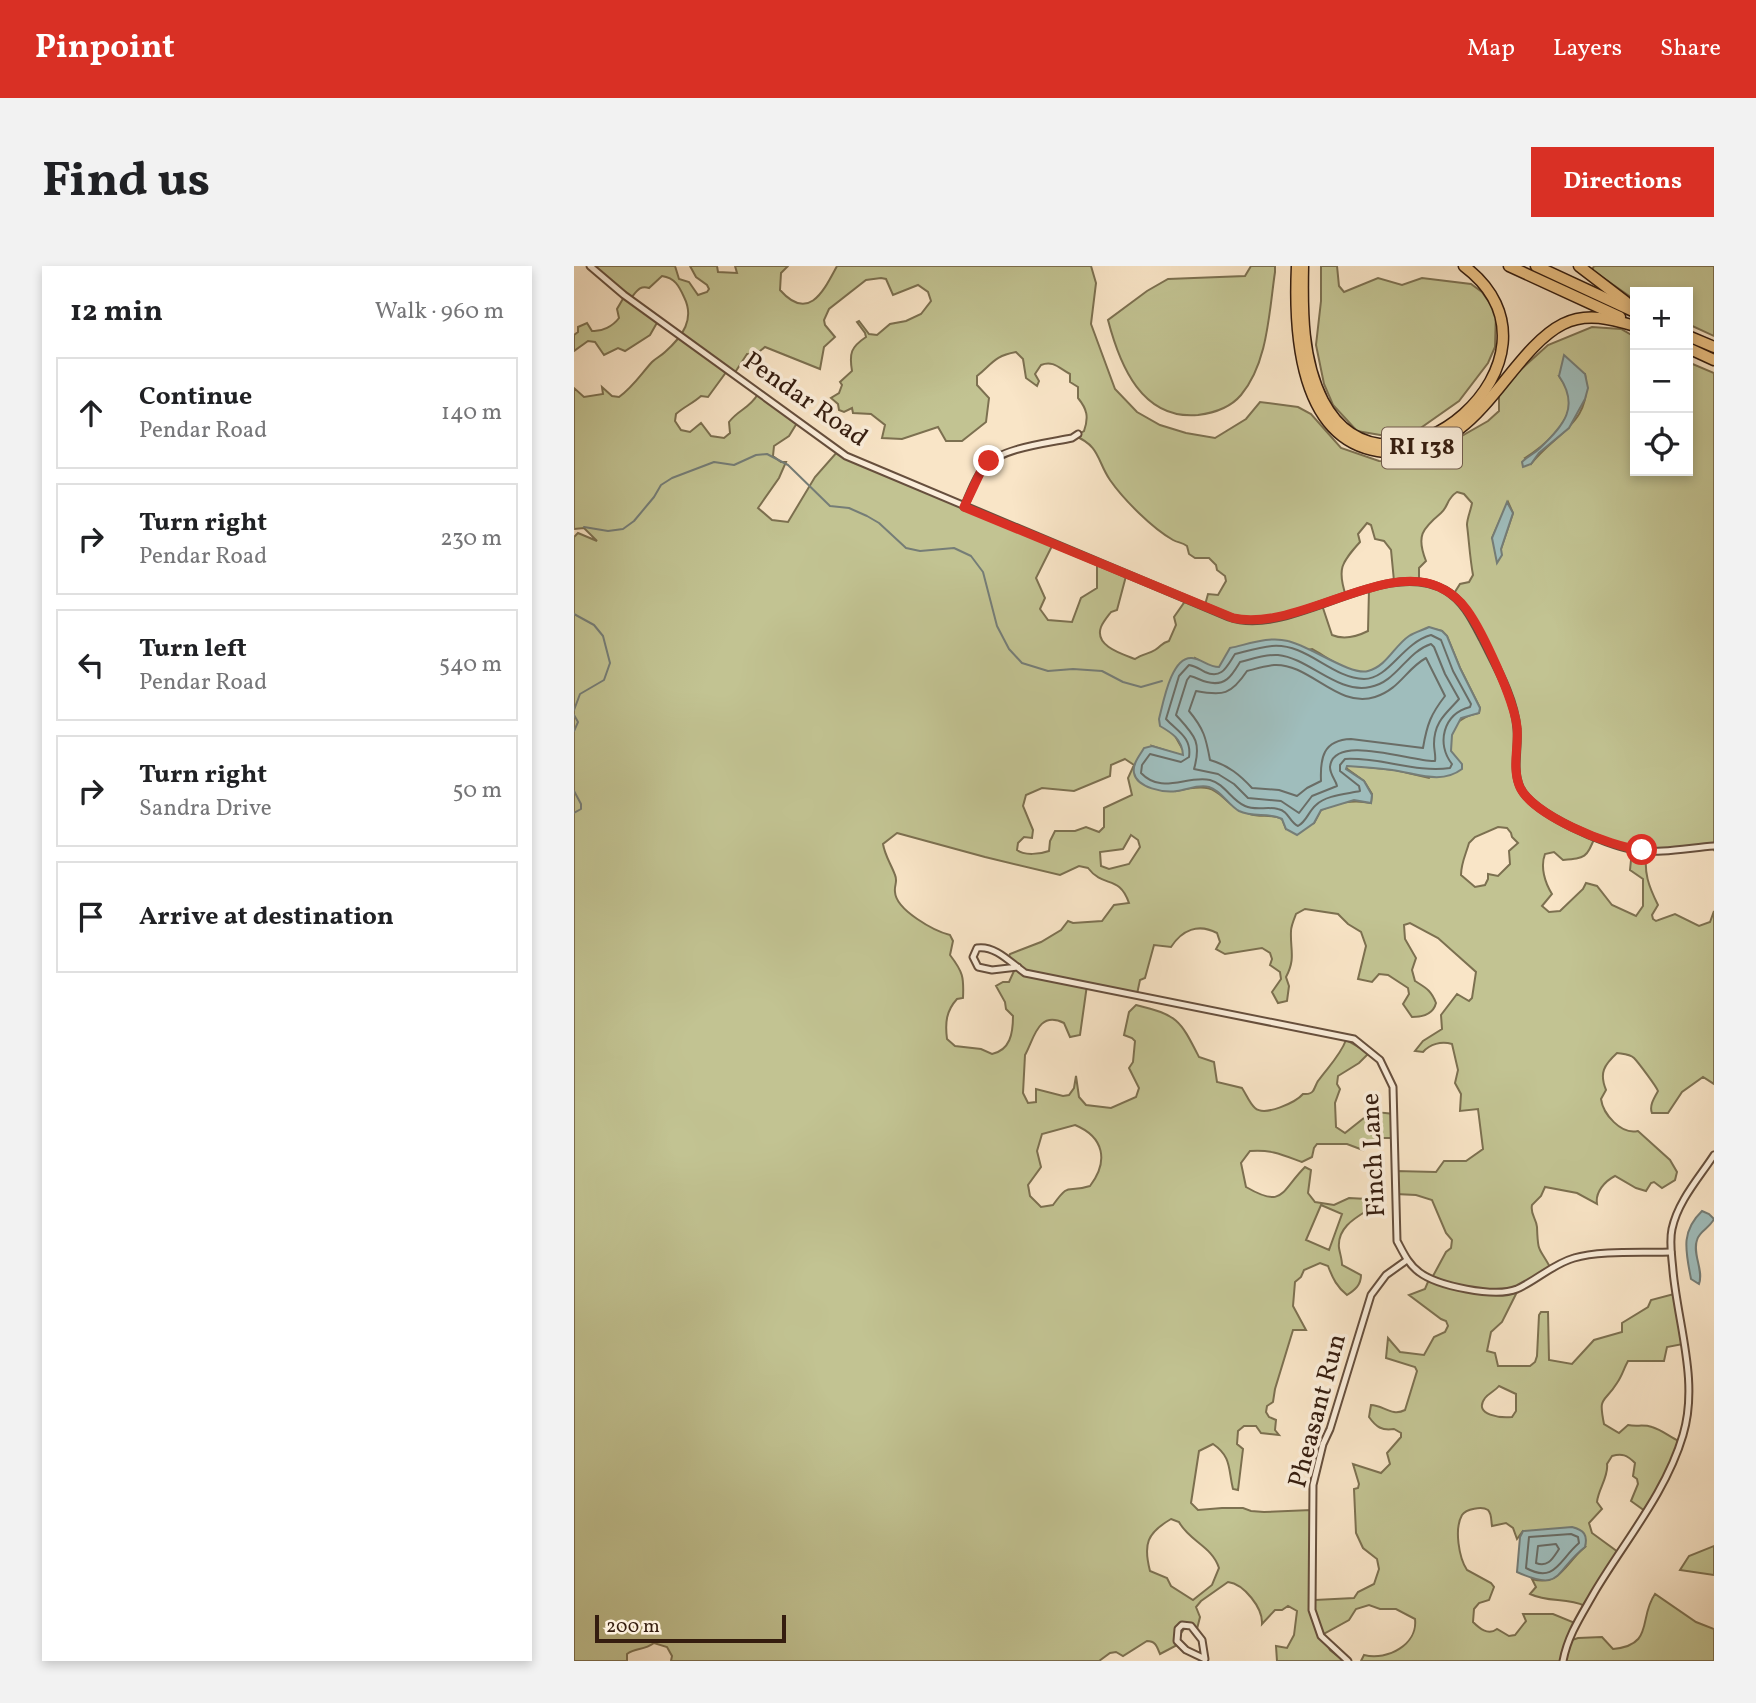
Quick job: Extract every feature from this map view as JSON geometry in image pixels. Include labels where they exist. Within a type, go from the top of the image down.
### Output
[{"type":"highway","name":"RI 138","points":[[1297,266],[1298,344],[1305,373],[1318,405],[1331,426],[1342,435],[1365,448],[1380,451],[1403,452],[1419,449],[1451,435],[1477,414],[1543,338],[1563,324],[1594,317],[1630,324]]},
{"type":"highway","points":[[1303,266],[1306,346],[1315,382],[1324,403],[1335,419],[1355,435],[1377,443],[1394,444],[1431,437],[1455,423],[1481,394],[1498,364],[1504,337],[1498,304],[1486,286],[1464,266]]},
{"type":"highway","points":[[1509,266],[1630,323]]},
{"type":"highway","points":[[1536,266],[1630,308]]},
{"type":"highway","points":[[1579,266],[1630,306]]},
{"type":"highway","points":[[1693,338],[1714,347]]},
{"type":"highway","points":[[1692,350],[1714,360]]},
{"type":"street","name":"Pendar Road","points":[[590,266],[624,295],[846,456],[1196,604],[1241,620],[1253,621],[1294,612],[1403,580],[1436,585],[1454,596],[1468,611],[1506,690],[1517,729],[1516,773],[1519,785],[1529,799],[1572,826],[1622,847],[1650,851],[1714,846]]},
{"type":"street","points":[[964,507],[982,469],[989,461],[1011,452],[1072,438],[1078,434]]},
{"type":"street","name":"Finch Lane","points":[[1018,967],[992,970],[978,967],[973,957],[977,948],[986,946],[1018,967],[1026,973],[1354,1039],[1380,1060],[1393,1087],[1397,1241],[1407,1260]]},
{"type":"street","points":[[1563,1661],[1574,1626],[1669,1471],[1686,1424],[1688,1389],[1685,1351],[1671,1252],[1671,1234],[1676,1216],[1688,1192],[1714,1155]]},
{"type":"street","points":[[1407,1260],[1419,1273],[1440,1282],[1486,1292],[1515,1290],[1546,1270],[1574,1258],[1671,1252]]},
{"type":"street","name":"Pheasant Run","points":[[1348,1661],[1321,1636],[1311,1610],[1313,1485],[1323,1444],[1371,1295],[1386,1275],[1407,1260]]},
{"type":"street","points":[[1182,1625],[1195,1629],[1202,1640],[1206,1660],[1186,1650],[1177,1641],[1178,1629],[1182,1625]]},
{"type":"green space","points":[[590,266],[675,266],[679,279],[689,282],[698,295],[709,289],[696,277],[690,266],[717,266],[718,272],[737,273],[735,266],[788,266],[781,273],[780,290],[799,304],[807,303],[821,293],[837,266],[1091,266],[1096,283],[1091,324],[1115,389],[1137,412],[1160,425],[1215,438],[1246,419],[1260,402],[1298,407],[1311,414],[1341,448],[1379,461],[1408,462],[1434,446],[1458,438],[1488,421],[1499,411],[1499,394],[1517,373],[1548,345],[1592,327],[1621,329],[1630,334],[1630,476],[1693,476],[1693,364],[1714,373],[1714,850],[1711,846],[1647,851],[1646,873],[1658,905],[1652,915],[1656,921],[1675,914],[1699,926],[1710,922],[1714,911],[1714,1084],[1703,1077],[1682,1092],[1668,1113],[1652,1113],[1652,1105],[1658,1091],[1636,1060],[1617,1053],[1609,1061],[1603,1074],[1606,1090],[1601,1099],[1605,1111],[1619,1127],[1638,1131],[1670,1160],[1677,1172],[1675,1180],[1662,1188],[1654,1182],[1651,1183],[1646,1191],[1615,1176],[1602,1187],[1597,1204],[1577,1193],[1545,1187],[1532,1205],[1532,1211],[1539,1247],[1551,1269],[1517,1292],[1502,1322],[1491,1332],[1487,1351],[1495,1353],[1498,1366],[1530,1366],[1537,1356],[1539,1315],[1541,1312],[1548,1312],[1549,1360],[1572,1364],[1594,1340],[1622,1332],[1622,1323],[1648,1307],[1651,1300],[1674,1294],[1683,1344],[1667,1347],[1664,1361],[1628,1361],[1619,1380],[1603,1400],[1602,1408],[1604,1424],[1619,1433],[1628,1425],[1646,1426],[1679,1441],[1668,1472],[1645,1511],[1631,1501],[1638,1484],[1633,1476],[1635,1463],[1627,1456],[1619,1455],[1612,1456],[1607,1464],[1597,1502],[1602,1509],[1589,1523],[1592,1533],[1618,1552],[1585,1606],[1530,1594],[1536,1587],[1532,1579],[1542,1581],[1556,1576],[1585,1547],[1523,1531],[1517,1539],[1513,1528],[1506,1523],[1492,1526],[1488,1510],[1482,1508],[1462,1515],[1458,1535],[1467,1570],[1494,1587],[1489,1600],[1479,1603],[1474,1609],[1473,1622],[1484,1630],[1490,1632],[1497,1629],[1509,1636],[1515,1635],[1526,1621],[1523,1614],[1553,1614],[1575,1623],[1569,1641],[1602,1637],[1613,1649],[1635,1642],[1640,1636],[1655,1594],[1696,1622],[1714,1629],[1714,1661],[1361,1661],[1364,1655],[1383,1655],[1400,1649],[1412,1636],[1415,1628],[1415,1619],[1396,1609],[1380,1609],[1369,1605],[1356,1609],[1349,1620],[1322,1635],[1330,1650],[1344,1661],[1277,1661],[1276,1646],[1287,1648],[1294,1635],[1297,1611],[1288,1606],[1275,1610],[1262,1624],[1256,1604],[1240,1587],[1228,1582],[1196,1607],[1200,1617],[1197,1629],[1184,1629],[1179,1636],[1181,1643],[1160,1654],[1154,1643],[1147,1641],[1123,1656],[1116,1652],[1110,1653],[1099,1661],[671,1661],[672,1656],[667,1647],[654,1643],[627,1654],[627,1661],[574,1661],[574,537],[578,533],[597,541],[584,528],[574,529],[574,388],[584,397],[603,394],[602,387],[612,396],[619,397],[677,340],[688,320],[687,305],[678,286],[662,276],[649,288],[639,289],[631,298],[658,321],[650,335],[625,351],[618,348],[604,355],[595,342],[588,341],[574,351],[574,335],[578,332],[578,327],[587,323],[592,331],[596,331],[610,326],[619,318],[617,309],[624,297]],"holes":[[[886,279],[893,295],[918,285],[928,292],[931,301],[921,314],[890,324],[877,335],[869,334],[859,321],[857,322],[866,337],[854,347],[851,355],[852,371],[840,382],[842,385],[839,393],[831,398],[838,404],[839,410],[844,412],[852,408],[853,413],[871,414],[885,425],[882,438],[902,439],[938,427],[946,441],[962,441],[986,422],[989,398],[977,385],[977,376],[1003,356],[1016,352],[1023,359],[1026,378],[1037,386],[1039,381],[1035,374],[1041,365],[1053,364],[1070,374],[1070,382],[1078,387],[1078,398],[1087,417],[1084,431],[1075,436],[1094,449],[1116,488],[1148,521],[1165,535],[1187,546],[1189,554],[1195,558],[1209,558],[1216,565],[1226,581],[1218,595],[1208,594],[1205,605],[1186,600],[1174,617],[1176,625],[1169,641],[1135,659],[1105,644],[1100,634],[1106,619],[1111,612],[1117,610],[1126,576],[1097,562],[1097,588],[1081,598],[1072,622],[1048,620],[1040,609],[1045,598],[1036,578],[1053,544],[838,451],[815,477],[788,522],[772,520],[758,508],[779,478],[786,462],[773,456],[774,446],[789,436],[797,423],[758,394],[729,422],[730,433],[724,438],[711,436],[701,423],[690,432],[681,430],[675,421],[676,414],[701,396],[708,397],[727,371],[734,374],[747,354],[755,355],[765,347],[820,369],[824,347],[835,337],[825,325],[824,320],[829,309],[866,280]],[[1585,374],[1584,404],[1570,425],[1531,464],[1525,458],[1554,434],[1569,411],[1569,395],[1559,376]],[[1457,492],[1464,494],[1472,503],[1467,525],[1473,575],[1469,582],[1460,584],[1453,595],[1419,580],[1419,568],[1426,561],[1421,539],[1425,529],[1444,510]],[[1508,502],[1513,513],[1501,549],[1492,538]],[[1367,523],[1371,525],[1375,539],[1384,541],[1391,550],[1394,581],[1369,589],[1368,631],[1346,638],[1332,635],[1321,602],[1346,596],[1342,567],[1360,542],[1358,534]],[[1429,628],[1442,631],[1447,636],[1480,708],[1479,713],[1465,717],[1456,725],[1451,736],[1451,751],[1429,778],[1395,770],[1347,765],[1346,768],[1364,781],[1372,794],[1371,803],[1334,805],[1321,810],[1314,823],[1286,829],[1282,819],[1250,814],[1229,803],[1212,789],[1176,791],[1152,746],[1183,756],[1183,750],[1174,734],[1195,658],[1211,667],[1219,667],[1312,649],[1353,671],[1367,672],[1382,665]],[[1125,759],[1134,765],[1128,778],[1132,795],[1104,808],[1104,827],[1099,832],[1086,827],[1075,831],[1055,831],[1049,851],[1028,854],[1017,850],[1018,843],[1024,837],[1032,838],[1033,830],[1023,806],[1026,795],[1042,788],[1074,791],[1110,776],[1111,765]],[[1498,827],[1507,828],[1518,843],[1509,851],[1510,864],[1498,876],[1488,874],[1485,885],[1475,887],[1461,875],[1469,843],[1475,837]],[[897,833],[1060,875],[1079,866],[1088,868],[1100,878],[1121,888],[1129,903],[1114,905],[1102,921],[1068,921],[1061,930],[1041,942],[1010,954],[1008,959],[1014,971],[1009,982],[996,986],[1006,1009],[1013,1016],[1007,1045],[992,1054],[981,1049],[955,1046],[947,1039],[946,1022],[953,1004],[957,999],[963,998],[963,985],[962,975],[950,955],[953,941],[950,935],[926,924],[902,906],[895,892],[896,877],[883,844]],[[1131,835],[1138,840],[1140,847],[1129,864],[1109,869],[1101,866],[1100,852],[1123,849]],[[1595,837],[1632,850],[1630,870],[1643,879],[1643,906],[1636,916],[1612,905],[1597,886],[1586,883],[1560,911],[1549,912],[1542,906],[1552,894],[1544,875],[1545,854],[1554,852],[1563,860],[1584,856]],[[1305,909],[1338,914],[1361,932],[1366,946],[1358,979],[1372,982],[1379,974],[1388,975],[1408,988],[1409,994],[1403,1004],[1412,1017],[1430,1013],[1436,1003],[1428,990],[1415,981],[1412,970],[1416,958],[1405,939],[1404,925],[1410,923],[1438,938],[1476,972],[1472,998],[1469,1001],[1457,994],[1441,1015],[1442,1029],[1423,1041],[1415,1051],[1423,1052],[1440,1043],[1452,1044],[1458,1070],[1455,1083],[1461,1094],[1460,1111],[1478,1109],[1483,1149],[1466,1161],[1444,1161],[1436,1172],[1396,1171],[1396,1194],[1416,1195],[1432,1200],[1446,1233],[1452,1240],[1451,1248],[1430,1277],[1425,1289],[1409,1295],[1446,1321],[1448,1326],[1445,1332],[1434,1337],[1424,1355],[1400,1352],[1388,1338],[1386,1358],[1415,1367],[1417,1371],[1405,1410],[1396,1412],[1371,1405],[1369,1417],[1374,1423],[1380,1428],[1394,1429],[1401,1433],[1401,1437],[1387,1453],[1390,1464],[1381,1473],[1353,1464],[1359,1484],[1358,1488],[1354,1489],[1356,1533],[1363,1548],[1377,1559],[1379,1569],[1374,1584],[1358,1592],[1354,1598],[1315,1600],[1311,1510],[1198,1510],[1191,1503],[1199,1451],[1213,1444],[1219,1449],[1228,1464],[1233,1489],[1238,1490],[1243,1449],[1237,1444],[1238,1431],[1244,1426],[1256,1426],[1261,1433],[1279,1435],[1275,1430],[1276,1420],[1266,1412],[1267,1406],[1273,1402],[1293,1330],[1306,1330],[1293,1306],[1295,1282],[1304,1270],[1320,1263],[1328,1266],[1347,1295],[1357,1287],[1361,1279],[1361,1275],[1342,1265],[1339,1241],[1347,1225],[1368,1210],[1367,1199],[1349,1198],[1334,1205],[1315,1202],[1308,1193],[1311,1170],[1305,1167],[1280,1195],[1268,1197],[1246,1187],[1241,1163],[1250,1151],[1270,1152],[1302,1162],[1312,1157],[1317,1144],[1347,1144],[1363,1150],[1379,1138],[1393,1138],[1393,1114],[1374,1110],[1345,1133],[1336,1127],[1335,1103],[1340,1089],[1337,1084],[1338,1076],[1369,1053],[1346,1040],[1312,1092],[1280,1107],[1260,1110],[1251,1104],[1242,1088],[1217,1082],[1214,1062],[1199,1057],[1176,1021],[1161,1012],[1136,1005],[1129,1012],[1124,1035],[1135,1041],[1133,1062],[1129,1068],[1139,1088],[1136,1097],[1111,1108],[1086,1105],[1079,1097],[1076,1076],[1074,1088],[1069,1095],[1036,1089],[1036,1102],[1028,1103],[1023,1093],[1025,1055],[1034,1034],[1043,1023],[1055,1020],[1064,1023],[1070,1037],[1080,1035],[1087,985],[1137,994],[1140,980],[1145,978],[1154,945],[1171,947],[1185,932],[1203,929],[1217,933],[1220,942],[1216,949],[1225,954],[1262,948],[1270,953],[1270,965],[1280,972],[1281,979],[1272,992],[1278,1003],[1287,1001],[1289,986],[1286,977],[1292,959],[1291,931],[1296,914]],[[1075,1125],[1085,1130],[1098,1143],[1100,1168],[1090,1186],[1066,1190],[1053,1205],[1041,1207],[1030,1196],[1028,1185],[1041,1167],[1037,1151],[1042,1134]],[[1321,1205],[1342,1214],[1329,1250],[1306,1240]],[[1499,1386],[1516,1394],[1516,1411],[1512,1417],[1490,1415],[1482,1409],[1485,1398]],[[1171,1519],[1179,1522],[1216,1560],[1219,1568],[1212,1585],[1193,1600],[1171,1586],[1167,1578],[1150,1571],[1147,1546],[1157,1529]]]},
{"type":"green space","points":[[1251,266],[1275,266],[1275,272],[1262,353],[1250,382],[1232,403],[1210,413],[1179,414],[1162,409],[1136,387],[1119,355],[1108,320],[1168,279],[1245,276]]},
{"type":"green space","points":[[1321,266],[1337,266],[1339,286],[1344,292],[1378,278],[1402,285],[1422,278],[1471,284],[1482,292],[1496,312],[1495,347],[1488,363],[1459,401],[1412,434],[1386,436],[1357,431],[1333,405],[1324,384],[1316,345],[1321,301]]},
{"type":"green space","points":[[1594,266],[1714,266],[1714,336],[1693,326],[1693,287],[1630,287],[1630,297],[1592,270]]},
{"type":"green space","points":[[1714,1546],[1714,1575],[1680,1570],[1689,1556]]},
{"type":"water","points":[[1564,355],[1585,374],[1588,388],[1585,399],[1569,428],[1539,453],[1531,464],[1523,467],[1522,462],[1549,440],[1566,415],[1568,397],[1559,376]]},
{"type":"water","points":[[1507,502],[1513,513],[1501,549],[1502,555],[1497,563],[1492,538]]},
{"type":"water","points":[[1429,627],[1442,631],[1447,636],[1480,708],[1479,713],[1461,718],[1452,735],[1451,751],[1462,764],[1462,769],[1454,774],[1428,777],[1347,766],[1346,769],[1364,781],[1372,795],[1371,803],[1354,800],[1321,810],[1314,823],[1297,835],[1286,829],[1282,819],[1239,811],[1209,787],[1165,791],[1145,786],[1136,778],[1134,766],[1144,748],[1152,746],[1183,755],[1178,741],[1160,726],[1159,719],[1173,672],[1185,659],[1192,658],[1219,667],[1230,648],[1274,639],[1297,644],[1351,669],[1368,671],[1380,665],[1409,636]]},
{"type":"water","points":[[1702,1211],[1714,1219],[1697,1240],[1699,1284],[1691,1279],[1686,1243],[1690,1227]]},
{"type":"water","points":[[1572,1527],[1584,1534],[1585,1547],[1557,1576],[1551,1580],[1543,1580],[1517,1572],[1523,1531]]},
{"type":"waterway","points":[[584,527],[608,531],[623,529],[634,521],[661,485],[672,478],[714,462],[734,465],[756,455],[767,454],[788,465],[830,506],[849,508],[867,516],[879,523],[906,548],[920,551],[954,548],[971,556],[983,572],[997,626],[1009,649],[1022,663],[1048,671],[1102,671],[1123,682],[1141,687],[1162,681]]},
{"type":"waterway","points":[[574,614],[594,625],[603,636],[610,663],[604,680],[580,694],[574,710]]},
{"type":"waterway","points":[[574,715],[578,722],[574,731]]},
{"type":"waterway","points":[[574,791],[581,804],[581,809],[574,813]]},
{"type":"route","points":[[989,461],[982,469],[964,507],[1233,618],[1253,621],[1294,612],[1403,580],[1442,588],[1468,611],[1506,690],[1516,722],[1516,773],[1524,794],[1535,805],[1590,835],[1622,847],[1642,850]]}]
